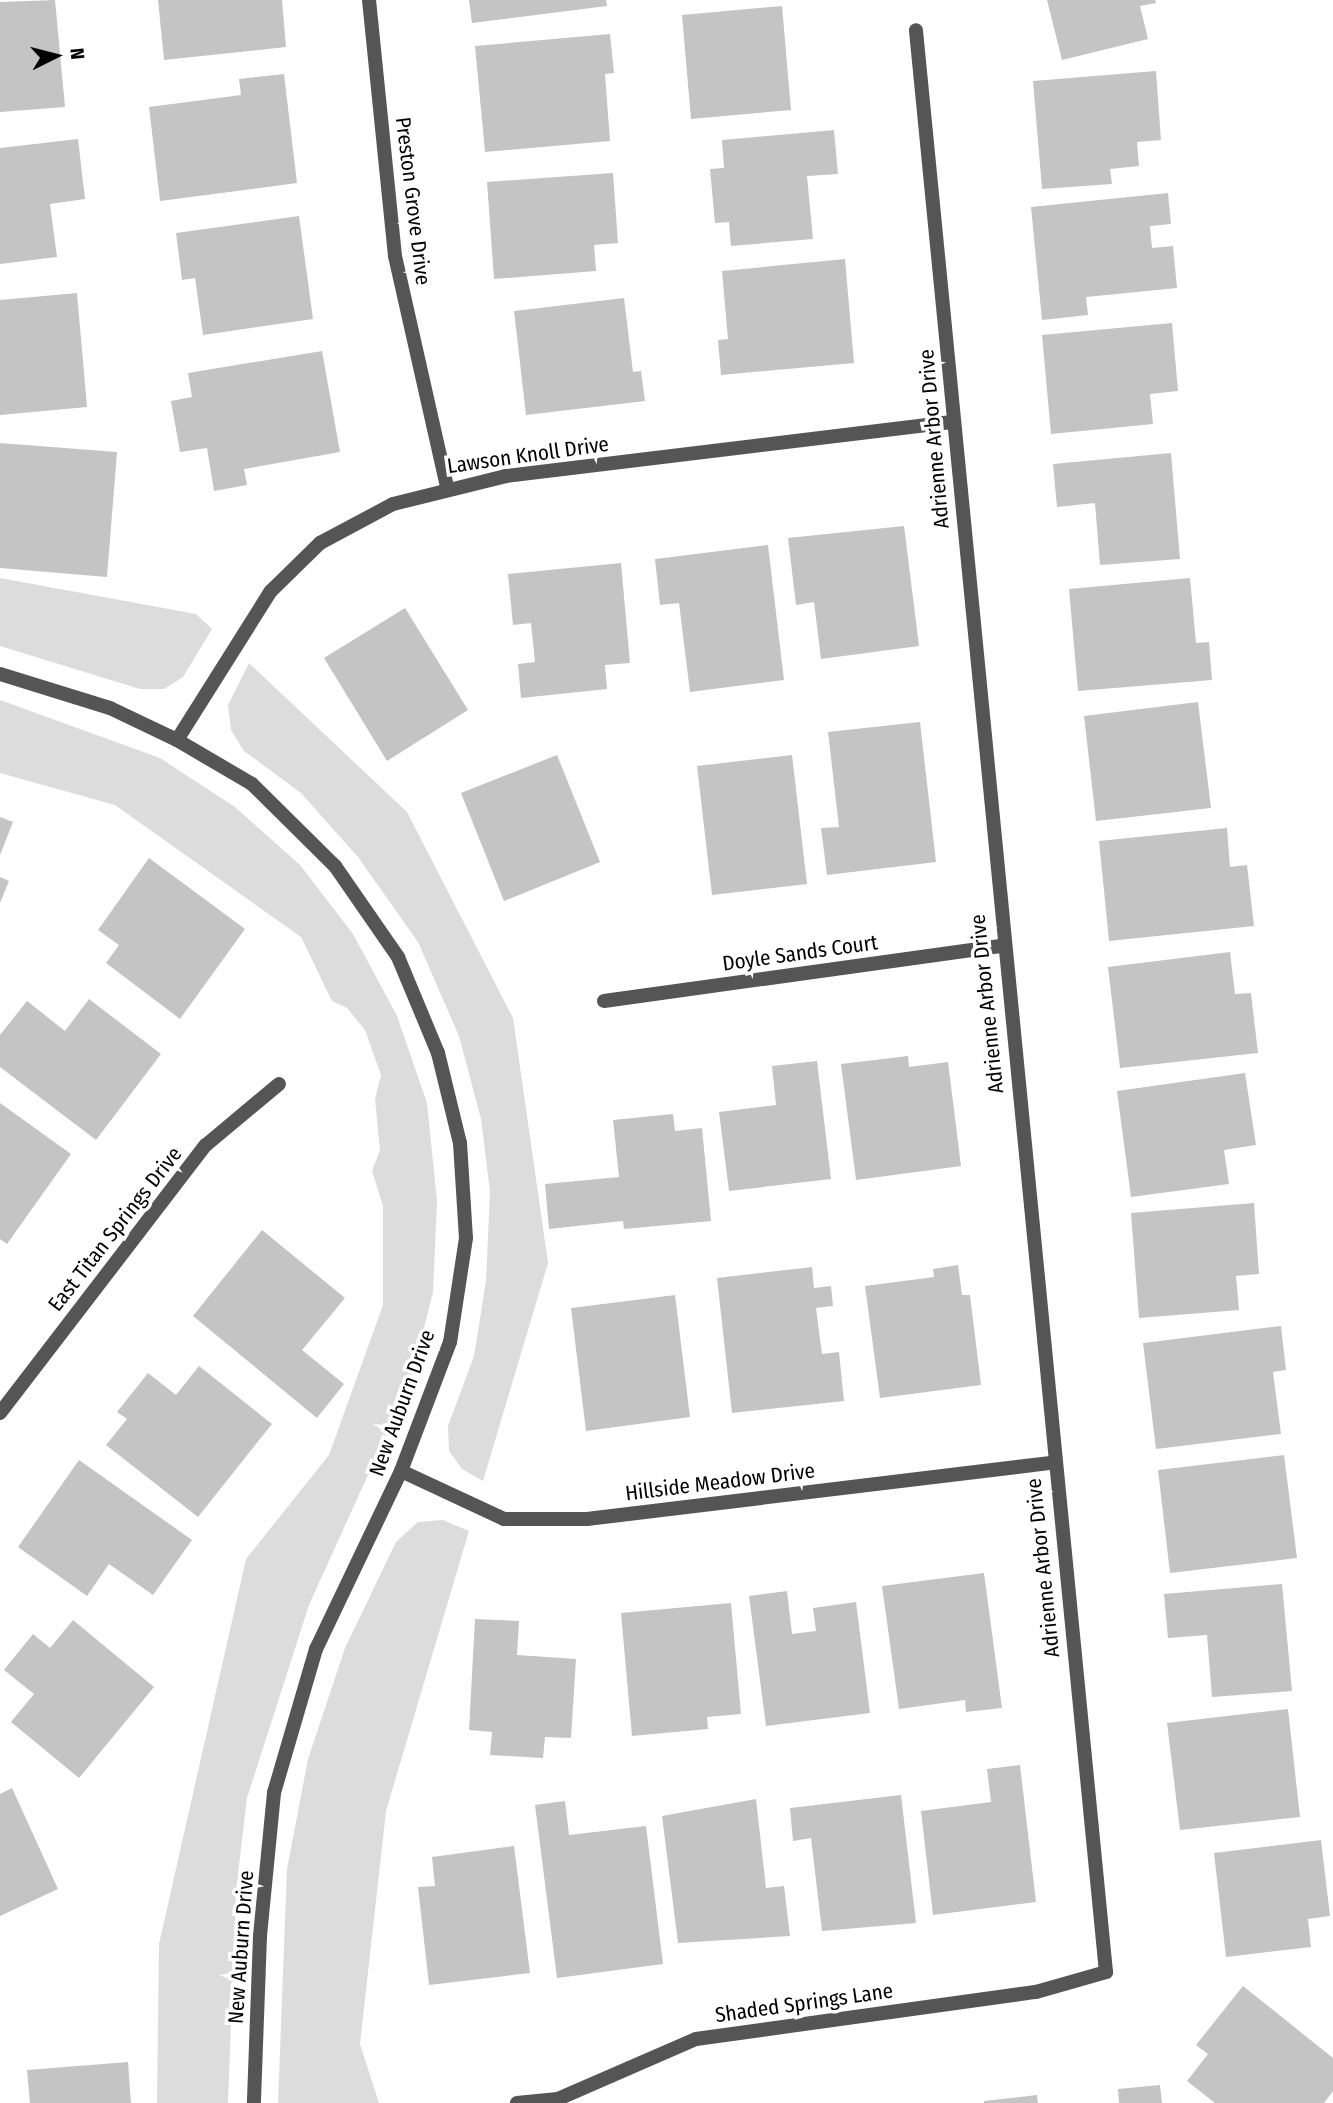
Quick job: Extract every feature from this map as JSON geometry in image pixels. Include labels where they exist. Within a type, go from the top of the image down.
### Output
[{"type":"street","name":"Preston Grove Drive","points":[[369,0],[395,256],[447,486]]},
{"type":"street","name":"Adrienne Arbor Drive","points":[[916,30],[1002,946],[1106,1972]]},
{"type":"street","name":"Lawson Knoll Drive","points":[[177,740],[271,591],[320,543],[393,504],[447,486],[954,422]]},
{"type":"street","name":"New Auburn Drive","points":[[0,674],[110,708],[177,740],[252,784],[335,866],[398,957],[438,1053],[460,1143],[466,1238],[450,1342],[401,1471],[316,1649],[274,1793],[260,1936],[254,2103]]},
{"type":"street","name":"Doyle Sands Court","points":[[604,1001],[1002,946]]},
{"type":"street","name":"East Titan Springs Drive","points":[[0,1413],[206,1145],[279,1084]]},
{"type":"street","name":"Hillside Meadow Drive","points":[[401,1471],[504,1520],[587,1519],[1054,1463]]},
{"type":"street","name":"Shaded Springs Lane","points":[[517,2103],[558,2099],[696,2039],[1036,1992],[1106,1972]]},
{"type":"shaded area","points":[[0,578],[196,614],[212,629],[183,677],[164,689],[140,689],[0,646]]},
{"type":"shaded area","points":[[249,663],[407,812],[513,1018],[548,1263],[483,1481],[462,1469],[449,1451],[448,1426],[474,1356],[486,1281],[490,1192],[481,1119],[459,1036],[418,942],[358,857],[301,793],[244,751],[231,730],[228,705]]},
{"type":"shaded area","points":[[0,700],[160,758],[235,807],[300,865],[353,934],[397,1016],[427,1103],[437,1201],[433,1292],[411,1380],[309,1605],[247,1798],[236,1891],[228,2103],[157,2103],[159,1944],[246,1559],[329,1455],[383,1305],[383,1206],[372,1171],[380,1150],[375,1099],[381,1075],[365,1030],[347,1008],[332,1001],[301,937],[115,805],[0,773]]},
{"type":"shaded area","points":[[443,1520],[469,1531],[386,1811],[360,2044],[379,2103],[278,2103],[287,1869],[308,1759],[345,1648],[396,1542],[418,1522]]},
{"type":"building","points":[[55,0],[65,107],[0,112],[0,2]]},
{"type":"building","points":[[158,0],[282,0],[286,47],[164,60]]},
{"type":"building","points":[[469,0],[606,0],[607,6],[472,23]]},
{"type":"building","points":[[1047,0],[1155,0],[1156,3],[1140,6],[1148,39],[1062,60]]},
{"type":"building","points":[[782,6],[791,110],[691,119],[682,15]]},
{"type":"building","points":[[610,34],[614,73],[605,74],[610,141],[485,152],[475,46]]},
{"type":"building","points":[[1156,71],[1161,140],[1137,142],[1139,166],[1110,169],[1112,184],[1042,189],[1033,81]]},
{"type":"building","points":[[284,74],[297,183],[160,201],[149,107],[241,95],[239,79]]},
{"type":"building","points":[[834,130],[838,174],[807,176],[813,239],[731,246],[729,222],[715,223],[710,169],[724,168],[722,140]]},
{"type":"building","points":[[78,139],[85,199],[50,204],[57,257],[0,264],[0,148]]},
{"type":"building","points":[[613,173],[618,243],[594,245],[596,271],[494,279],[487,182]]},
{"type":"building","points":[[1168,193],[1171,224],[1150,226],[1152,248],[1173,246],[1177,288],[1086,297],[1088,315],[1042,320],[1031,207]]},
{"type":"building","points":[[299,216],[313,319],[203,335],[195,278],[182,280],[176,233]]},
{"type":"building","points":[[845,259],[854,363],[721,375],[718,340],[728,339],[722,271]]},
{"type":"building","points":[[77,293],[87,407],[0,415],[0,300]]},
{"type":"building","points":[[624,298],[633,372],[641,371],[645,401],[526,415],[514,311]]},
{"type":"building","points":[[1172,323],[1178,391],[1150,394],[1153,424],[1051,434],[1042,335]]},
{"type":"building","points":[[322,351],[340,452],[244,469],[247,485],[214,491],[207,448],[180,452],[171,401],[192,397],[188,373]]},
{"type":"building","points":[[0,443],[117,452],[107,577],[0,568]]},
{"type":"building","points":[[1171,453],[1180,559],[1100,565],[1095,503],[1057,507],[1053,464]]},
{"type":"building","points":[[904,526],[919,646],[821,659],[814,602],[796,605],[788,538]]},
{"type":"building","points":[[768,545],[784,680],[690,692],[679,603],[660,605],[655,559]]},
{"type":"building","points":[[621,563],[630,663],[605,665],[607,689],[521,698],[518,664],[535,662],[531,623],[513,625],[508,574]]},
{"type":"building","points":[[1190,578],[1196,643],[1209,642],[1212,680],[1078,691],[1069,589]]},
{"type":"building","points":[[405,608],[468,710],[387,761],[324,658]]},
{"type":"building","points":[[1198,702],[1211,808],[1096,821],[1084,716]]},
{"type":"building","points":[[920,722],[936,862],[827,875],[821,828],[839,827],[828,732]]},
{"type":"building","points":[[557,755],[600,862],[504,901],[461,793]]},
{"type":"building","points":[[792,755],[807,884],[712,895],[697,766]]},
{"type":"building","points":[[0,817],[13,822],[0,855]]},
{"type":"building","points":[[1227,828],[1230,867],[1247,865],[1254,926],[1109,941],[1099,841]]},
{"type":"building","points":[[149,858],[245,929],[180,1019],[106,963],[119,945],[98,930]]},
{"type":"building","points":[[0,877],[9,881],[0,903]]},
{"type":"building","points":[[1230,952],[1235,994],[1251,993],[1258,1053],[1120,1068],[1108,967]]},
{"type":"building","points":[[89,999],[161,1054],[96,1140],[0,1067],[0,1035],[27,1001],[65,1031]]},
{"type":"building","points":[[908,1056],[909,1067],[948,1062],[961,1166],[856,1180],[841,1064]]},
{"type":"building","points":[[817,1061],[831,1179],[729,1191],[719,1112],[776,1105],[772,1066]]},
{"type":"building","points":[[1245,1073],[1256,1145],[1224,1150],[1229,1184],[1131,1197],[1117,1091]]},
{"type":"building","points":[[0,1103],[71,1154],[7,1244],[0,1239]]},
{"type":"building","points":[[673,1114],[675,1131],[702,1128],[711,1221],[624,1229],[623,1221],[549,1229],[545,1184],[619,1177],[613,1120]]},
{"type":"building","points":[[1254,1203],[1259,1274],[1236,1276],[1239,1310],[1139,1318],[1131,1213]]},
{"type":"building","points":[[262,1230],[345,1298],[302,1350],[344,1384],[317,1418],[193,1316]]},
{"type":"building","points":[[958,1265],[962,1295],[970,1295],[981,1385],[880,1398],[865,1286],[934,1277],[933,1269]]},
{"type":"building","points":[[812,1267],[814,1288],[831,1286],[833,1306],[816,1308],[822,1354],[839,1352],[844,1401],[732,1413],[717,1278]]},
{"type":"building","points":[[675,1295],[690,1417],[586,1431],[571,1308]]},
{"type":"building","points":[[1281,1326],[1286,1370],[1273,1372],[1281,1434],[1156,1449],[1143,1343]]},
{"type":"building","points":[[199,1366],[272,1424],[198,1517],[106,1445],[127,1419],[117,1412],[148,1373],[176,1395]]},
{"type":"building","points":[[1284,1455],[1297,1558],[1170,1573],[1158,1470]]},
{"type":"building","points":[[79,1460],[192,1540],[153,1595],[109,1564],[87,1596],[18,1547]]},
{"type":"building","points":[[984,1573],[1002,1708],[966,1712],[965,1700],[899,1709],[882,1586]]},
{"type":"building","points":[[1282,1584],[1292,1691],[1212,1697],[1207,1635],[1168,1638],[1164,1594]]},
{"type":"building","points":[[787,1591],[792,1634],[816,1631],[813,1608],[856,1602],[870,1713],[766,1726],[749,1596]]},
{"type":"building","points":[[731,1603],[741,1714],[707,1717],[708,1729],[632,1736],[621,1613]]},
{"type":"building","points":[[475,1619],[519,1621],[517,1655],[576,1659],[571,1738],[545,1737],[543,1758],[490,1755],[492,1732],[469,1730]]},
{"type":"building","points":[[73,1620],[154,1687],[79,1778],[11,1722],[34,1694],[4,1670],[33,1634],[50,1648]]},
{"type":"building","points":[[1288,1709],[1300,1817],[1180,1830],[1167,1723]]},
{"type":"building","points":[[1020,1765],[1036,1902],[933,1915],[921,1811],[991,1802],[987,1769]]},
{"type":"building","points":[[12,1788],[58,1889],[0,1916],[0,1794]]},
{"type":"building","points":[[901,1795],[916,1923],[822,1931],[811,1838],[793,1841],[790,1808]]},
{"type":"building","points":[[756,1799],[766,1888],[784,1886],[790,1936],[678,1943],[662,1816]]},
{"type":"building","points":[[565,1801],[569,1835],[646,1826],[663,1964],[557,1978],[535,1805]]},
{"type":"building","points":[[1321,1840],[1330,1916],[1308,1919],[1311,1947],[1226,1957],[1214,1853]]},
{"type":"building","points":[[514,1846],[530,1973],[429,1985],[418,1887],[435,1886],[432,1857]]},
{"type":"building","points":[[1243,1986],[1333,2058],[1333,2091],[1324,2103],[1215,2103],[1187,2081],[1208,2054],[1196,2045]]},
{"type":"building","points":[[128,2062],[131,2103],[30,2103],[27,2070]]},
{"type":"building","points":[[1160,2085],[1162,2103],[1119,2103],[1118,2089]]},
{"type":"building","points":[[1037,2095],[1038,2103],[984,2103],[984,2101]]}]
